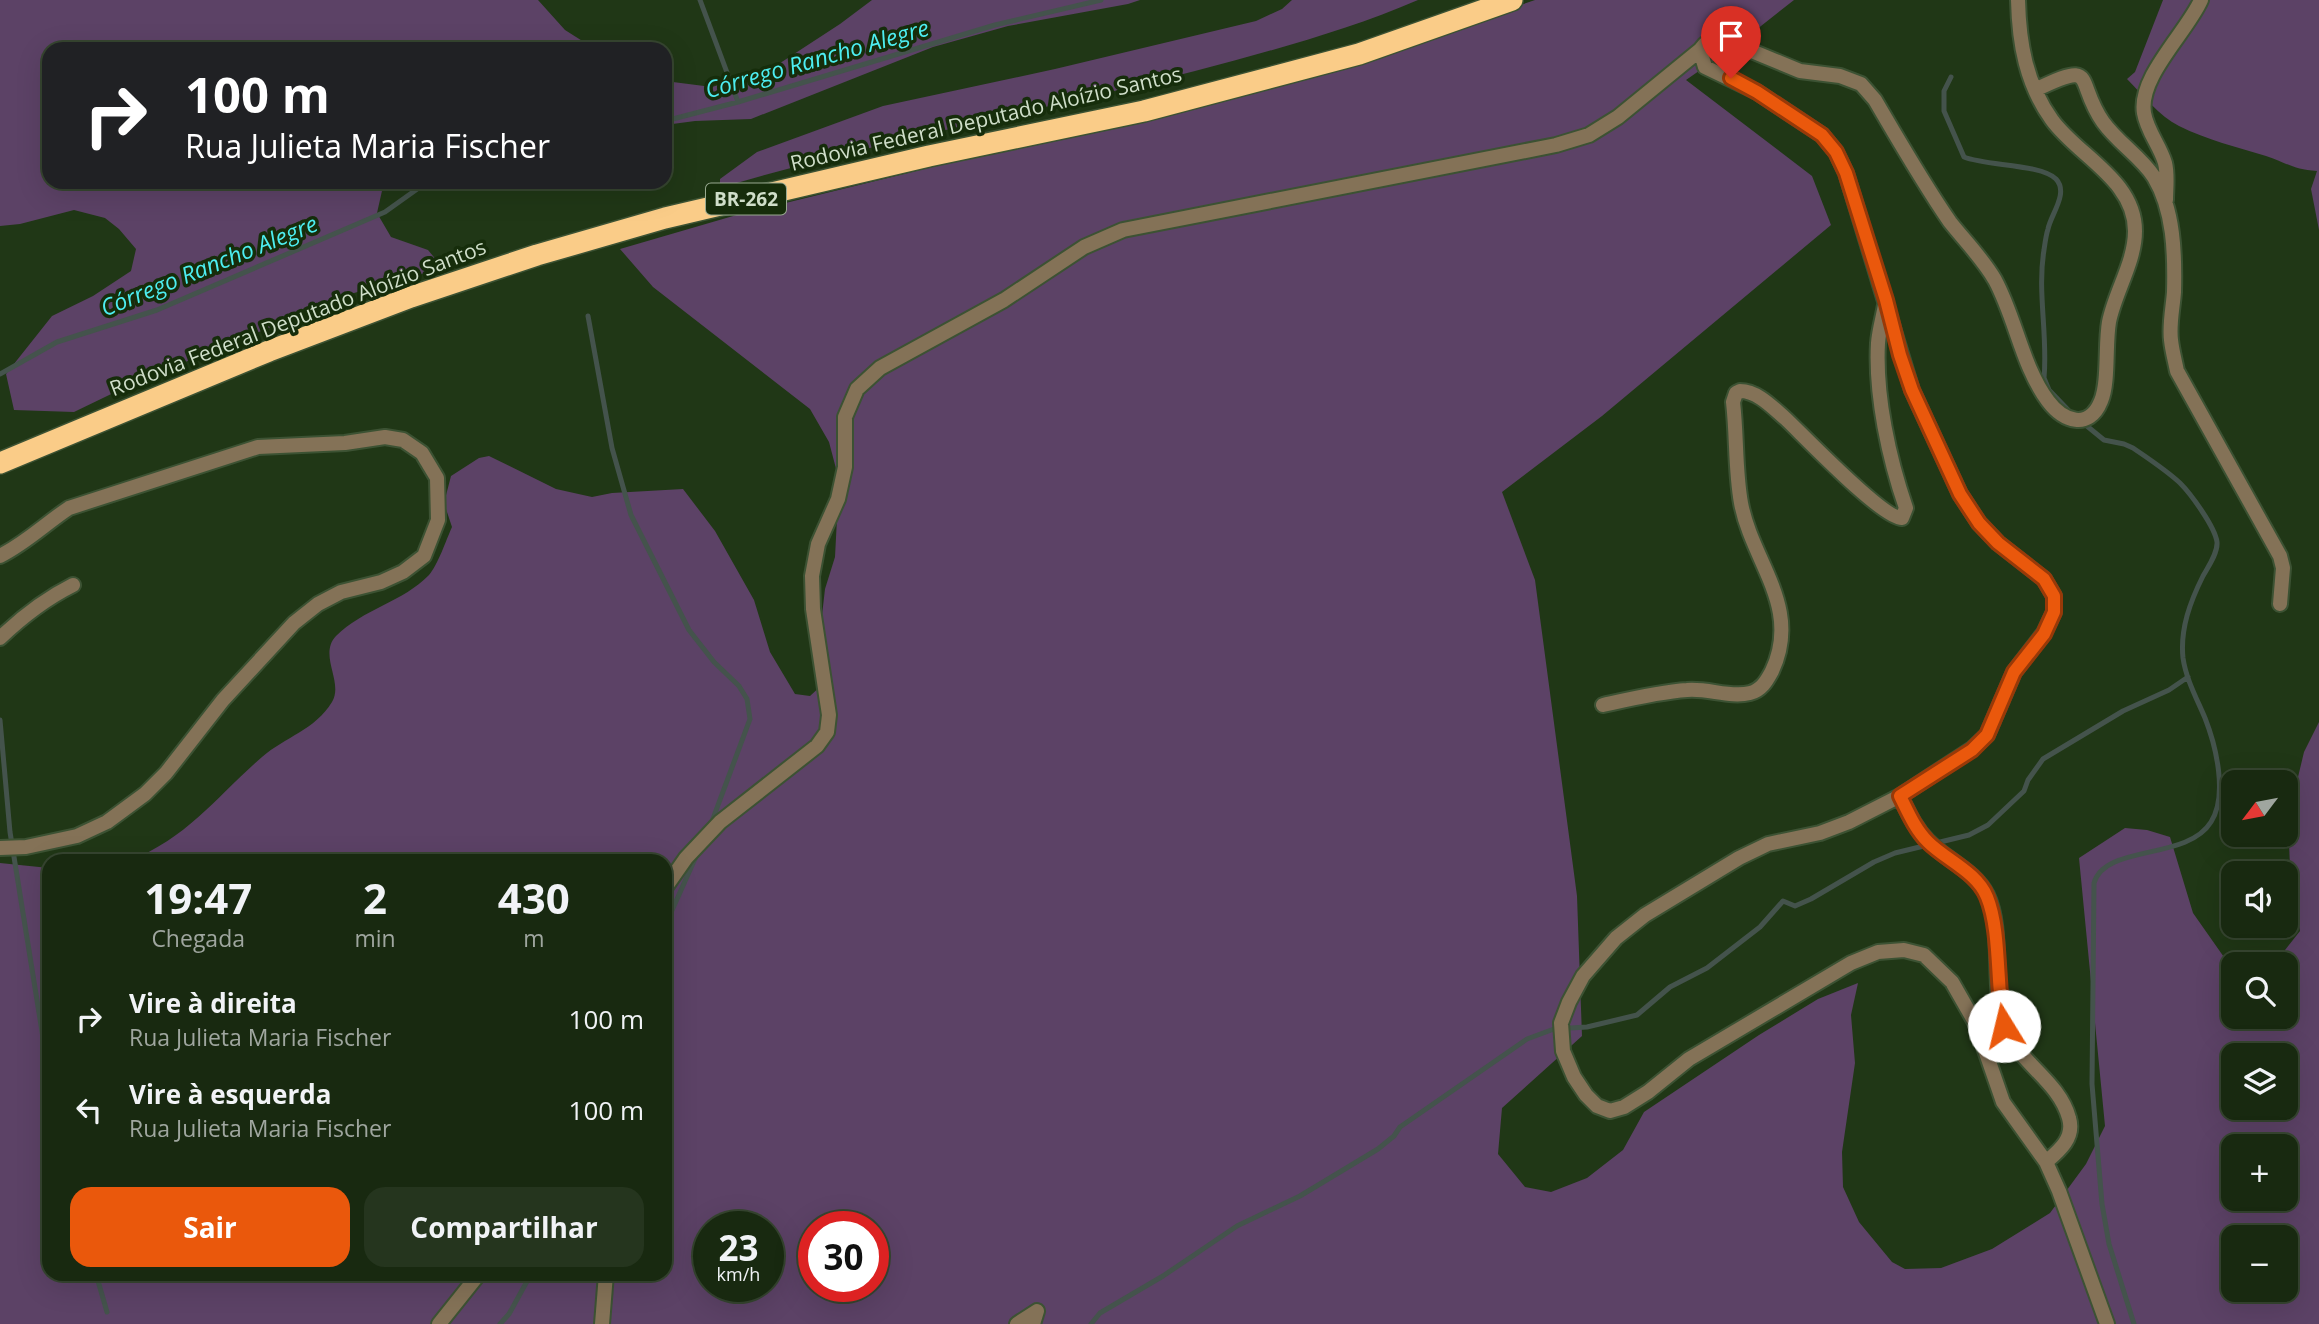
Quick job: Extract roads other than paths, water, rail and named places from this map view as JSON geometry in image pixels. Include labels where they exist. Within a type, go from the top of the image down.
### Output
[{"type":"highway","name":"Rodovia Federal Deputado Aloízio Santos","points":[[0,463],[269,351],[411,297],[537,255],[678,215],[929,156],[1157,108],[1359,54],[1512,0]]},
{"type":"street","points":[[672,878],[686,858],[720,822],[817,746],[827,732],[829,715],[813,609],[812,576],[818,544],[838,499],[845,467],[845,417],[857,389],[880,368],[1004,300],[1084,247],[1124,230],[1341,189],[1556,145],[1589,135],[1618,117],[1705,44],[1725,40],[1800,71],[1840,76],[1861,85],[1875,100],[1950,221],[1995,280],[2033,374],[2046,398],[2058,413],[2071,420],[2083,419],[2093,414],[2101,401],[2110,319],[2135,233],[2133,215],[2122,191],[2065,135],[2035,90],[2023,60],[2018,0]]},
{"type":"street","points":[[2165,202],[2165,163],[2143,110],[2154,72],[2201,0]]},
{"type":"street","points":[[1700,50],[1705,67],[1757,92],[1790,113],[1822,135],[1836,152],[1846,173],[1912,390],[1960,494],[1979,523],[1998,543],[2044,579],[2054,596],[2054,612],[2044,634],[2014,672],[1987,735],[1972,750],[1900,796],[1849,822],[1820,833],[1768,844],[1739,858],[1645,915],[1616,938],[1583,976],[1569,1002],[1561,1023],[1563,1051],[1574,1077],[1586,1095],[1597,1106],[1609,1111],[1624,1107],[1648,1092],[1689,1059],[1851,963],[1878,952],[1904,950],[1924,955],[1952,982],[1976,1024],[2003,1102],[2046,1162],[2107,1324]]},
{"type":"street","points":[[2035,90],[2066,75],[2077,74],[2083,78],[2104,122],[2153,176],[2165,202],[2172,237],[2174,291],[2171,338],[2177,371],[2280,556],[2283,568],[2280,604]]},
{"type":"street","points":[[1603,705],[1687,690],[1709,690],[1736,695],[1753,692],[1765,684],[1773,667],[1779,650],[1782,621],[1774,586],[1753,542],[1742,506],[1733,402],[1736,393],[1754,393],[1816,447],[1865,495],[1891,515],[1902,518],[1906,513],[1883,411],[1878,365],[1878,339],[1886,300]]},
{"type":"street","points":[[0,556],[33,537],[68,508],[258,447],[345,443],[385,437],[403,440],[422,453],[437,478],[438,520],[424,556],[392,577],[341,592],[318,604],[294,623],[223,700],[166,773],[145,794],[107,822],[77,836],[26,847],[0,848]]},
{"type":"street","points":[[0,638],[46,598],[73,585]]},
{"type":"street","points":[[1900,796],[1914,825],[1929,842],[1975,880],[1987,895],[1992,916],[2004,1026],[2013,1045],[2045,1078],[2062,1102],[2070,1121],[2069,1138],[2046,1162]]},
{"type":"street","points":[[439,1324],[473,1281]]},
{"type":"street","points":[[602,1324],[605,1281]]},
{"type":"street","points":[[1017,1324],[1037,1311],[1033,1324]]},
{"type":"waterway","points":[[700,0],[738,102]]},
{"type":"waterway","name":"Córrego Rancho Alegre","points":[[672,119],[995,25],[1101,0]]},
{"type":"waterway","points":[[1951,77],[1944,91],[1944,111],[1964,157],[2038,170],[2049,174],[2060,185],[2060,197],[2047,231],[2042,266],[2044,378],[2049,390],[2072,414]]},
{"type":"waterway","name":"Córrego Rancho Alegre","points":[[0,374],[57,342],[157,310],[385,212],[417,189]]},
{"type":"waterway","points":[[588,316],[612,448],[631,515],[689,630],[714,662],[739,686],[747,699],[750,719],[711,824]]},
{"type":"waterway","points":[[2082,422],[2104,440],[2133,448],[2175,478],[2202,511],[2217,542],[2214,555],[2190,606],[2182,647],[2187,674],[2209,729],[2216,756],[2219,785],[2216,811],[2211,822],[2200,834],[2166,848],[2114,862],[2101,871],[2094,883],[2092,1084],[2102,1204],[2109,1244],[2134,1324]]},
{"type":"waterway","points":[[1091,1324],[1100,1313],[1163,1276],[1237,1226],[1300,1196],[1378,1149],[1394,1136],[1400,1127],[1527,1039],[1554,1029],[1587,1027],[1637,1015],[1670,987],[1707,968],[1760,927],[1783,901],[1795,906],[1895,853],[1969,835],[1988,825],[2024,791],[2028,780],[2043,759],[2123,711],[2169,690],[2188,677]]},
{"type":"waterway","points":[[0,720],[10,832],[42,1031]]},
{"type":"waterway","points":[[672,910],[698,852]]},
{"type":"waterway","points":[[98,1281],[107,1312]]},
{"type":"waterway","points":[[500,1324],[509,1314],[527,1281]]}]
